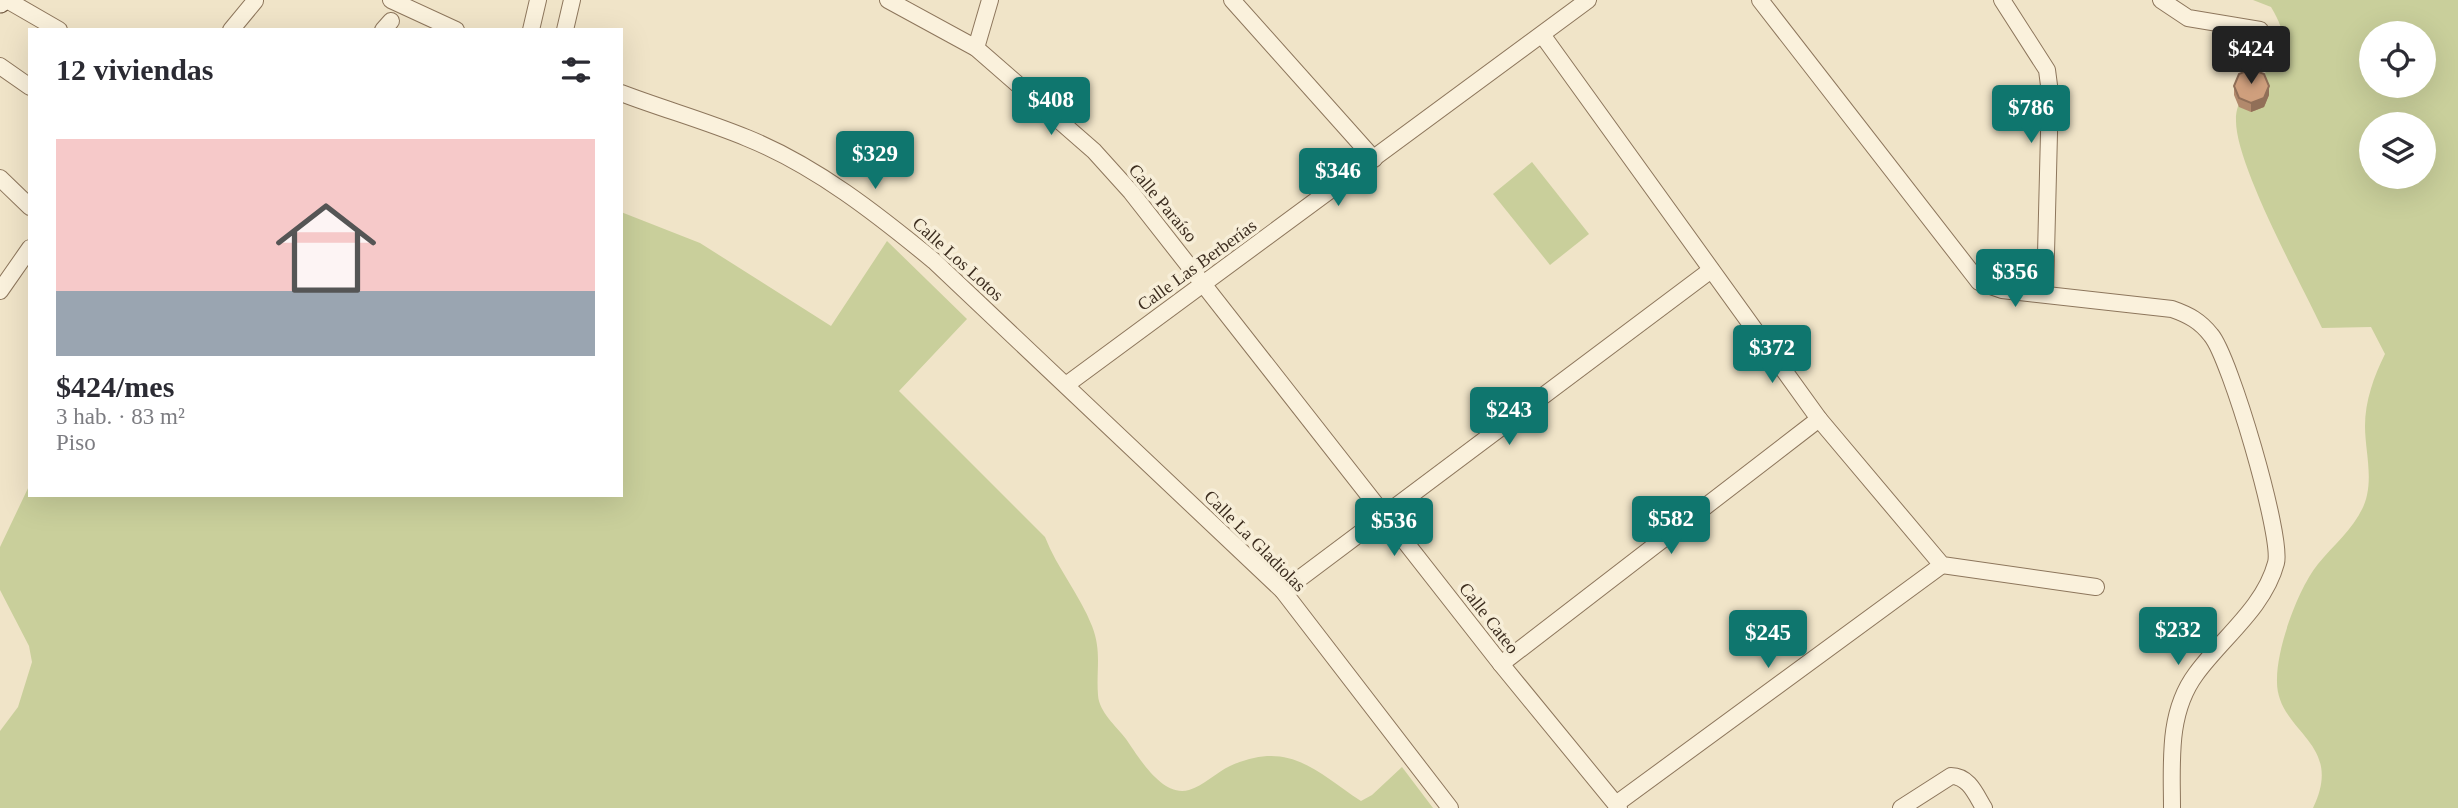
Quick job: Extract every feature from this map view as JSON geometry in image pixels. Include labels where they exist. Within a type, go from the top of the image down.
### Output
[{"type":"street","points":[[7,0],[56,28]]},
{"type":"street","points":[[391,0],[452,28]]},
{"type":"street","points":[[531,28],[538,0]]},
{"type":"street","points":[[565,28],[572,0]]},
{"type":"street","name":"Calle Paraíso","points":[[888,0],[976,48],[1094,151],[1131,192],[1204,284]]},
{"type":"street","points":[[976,48],[990,0]]},
{"type":"street","name":"Calle Las Berberías","points":[[1066,385],[1543,36],[1588,0]]},
{"type":"street","points":[[1760,0],[1979,282],[2002,290],[2172,309],[2192,316],[2213,337],[2246,423],[2278,553],[2266,588],[2194,676],[2178,709],[2171,740],[2172,808]]},
{"type":"street","points":[[2002,0],[2047,70],[2050,93],[2045,294]]},
{"type":"street","points":[[2161,0],[2188,18],[2260,30]]},
{"type":"street","points":[[233,28],[255,1]]},
{"type":"street","points":[[1241,2],[1374,159]]},
{"type":"street","points":[[1543,36],[1819,419],[1942,565],[2096,587]]},
{"type":"street","points":[[0,66],[28,86]]},
{"type":"street","name":"Calle Los Lotos","points":[[623,94],[748,138],[877,214],[934,261],[1066,385]]},
{"type":"street","points":[[0,178],[28,205]]},
{"type":"street","points":[[0,290],[28,251]]},
{"type":"street","points":[[1283,591],[1711,270]]},
{"type":"street","name":"Calle Cateo","points":[[1204,284],[1501,664],[1618,806]]},
{"type":"street","name":"Calle La Gladiolas","points":[[1066,385],[1283,591],[1450,808]]},
{"type":"street","points":[[1501,664],[1819,419]]},
{"type":"street","points":[[1618,806],[1942,565]]},
{"type":"street","points":[[1901,808],[1951,776],[1959,776],[1970,785],[1984,808]]},
{"type":"green space","points":[[2253,0],[2458,0],[2458,808],[2313,808],[2321,785],[2321,767],[2316,752],[2286,712],[2279,697],[2278,666],[2296,603],[2310,575],[2347,532],[2364,505],[2369,478],[2365,426],[2368,398],[2385,354],[2371,327],[2322,328],[2271,224],[2246,165],[2236,120],[2239,103],[2278,58],[2283,46],[2281,29],[2271,7]]},
{"type":"green space","points":[[1532,162],[1589,234],[1550,265],[1493,194]]},
{"type":"green space","points":[[623,213],[700,243],[831,326],[887,241],[967,319],[899,391],[1045,537],[1092,626],[1097,644],[1098,695],[1101,707],[1152,774],[1169,788],[1189,790],[1230,766],[1251,759],[1269,756],[1286,758],[1316,770],[1361,801],[1372,795],[1402,767],[1433,808],[0,808],[0,731],[18,707],[32,662],[29,646],[0,590],[0,547],[28,488],[28,497],[623,497]]},
{"type":"building","points":[[2251,69],[2264,74],[2269,86],[2264,98],[2251,103],[2239,98],[2234,86],[2239,74]]}]
